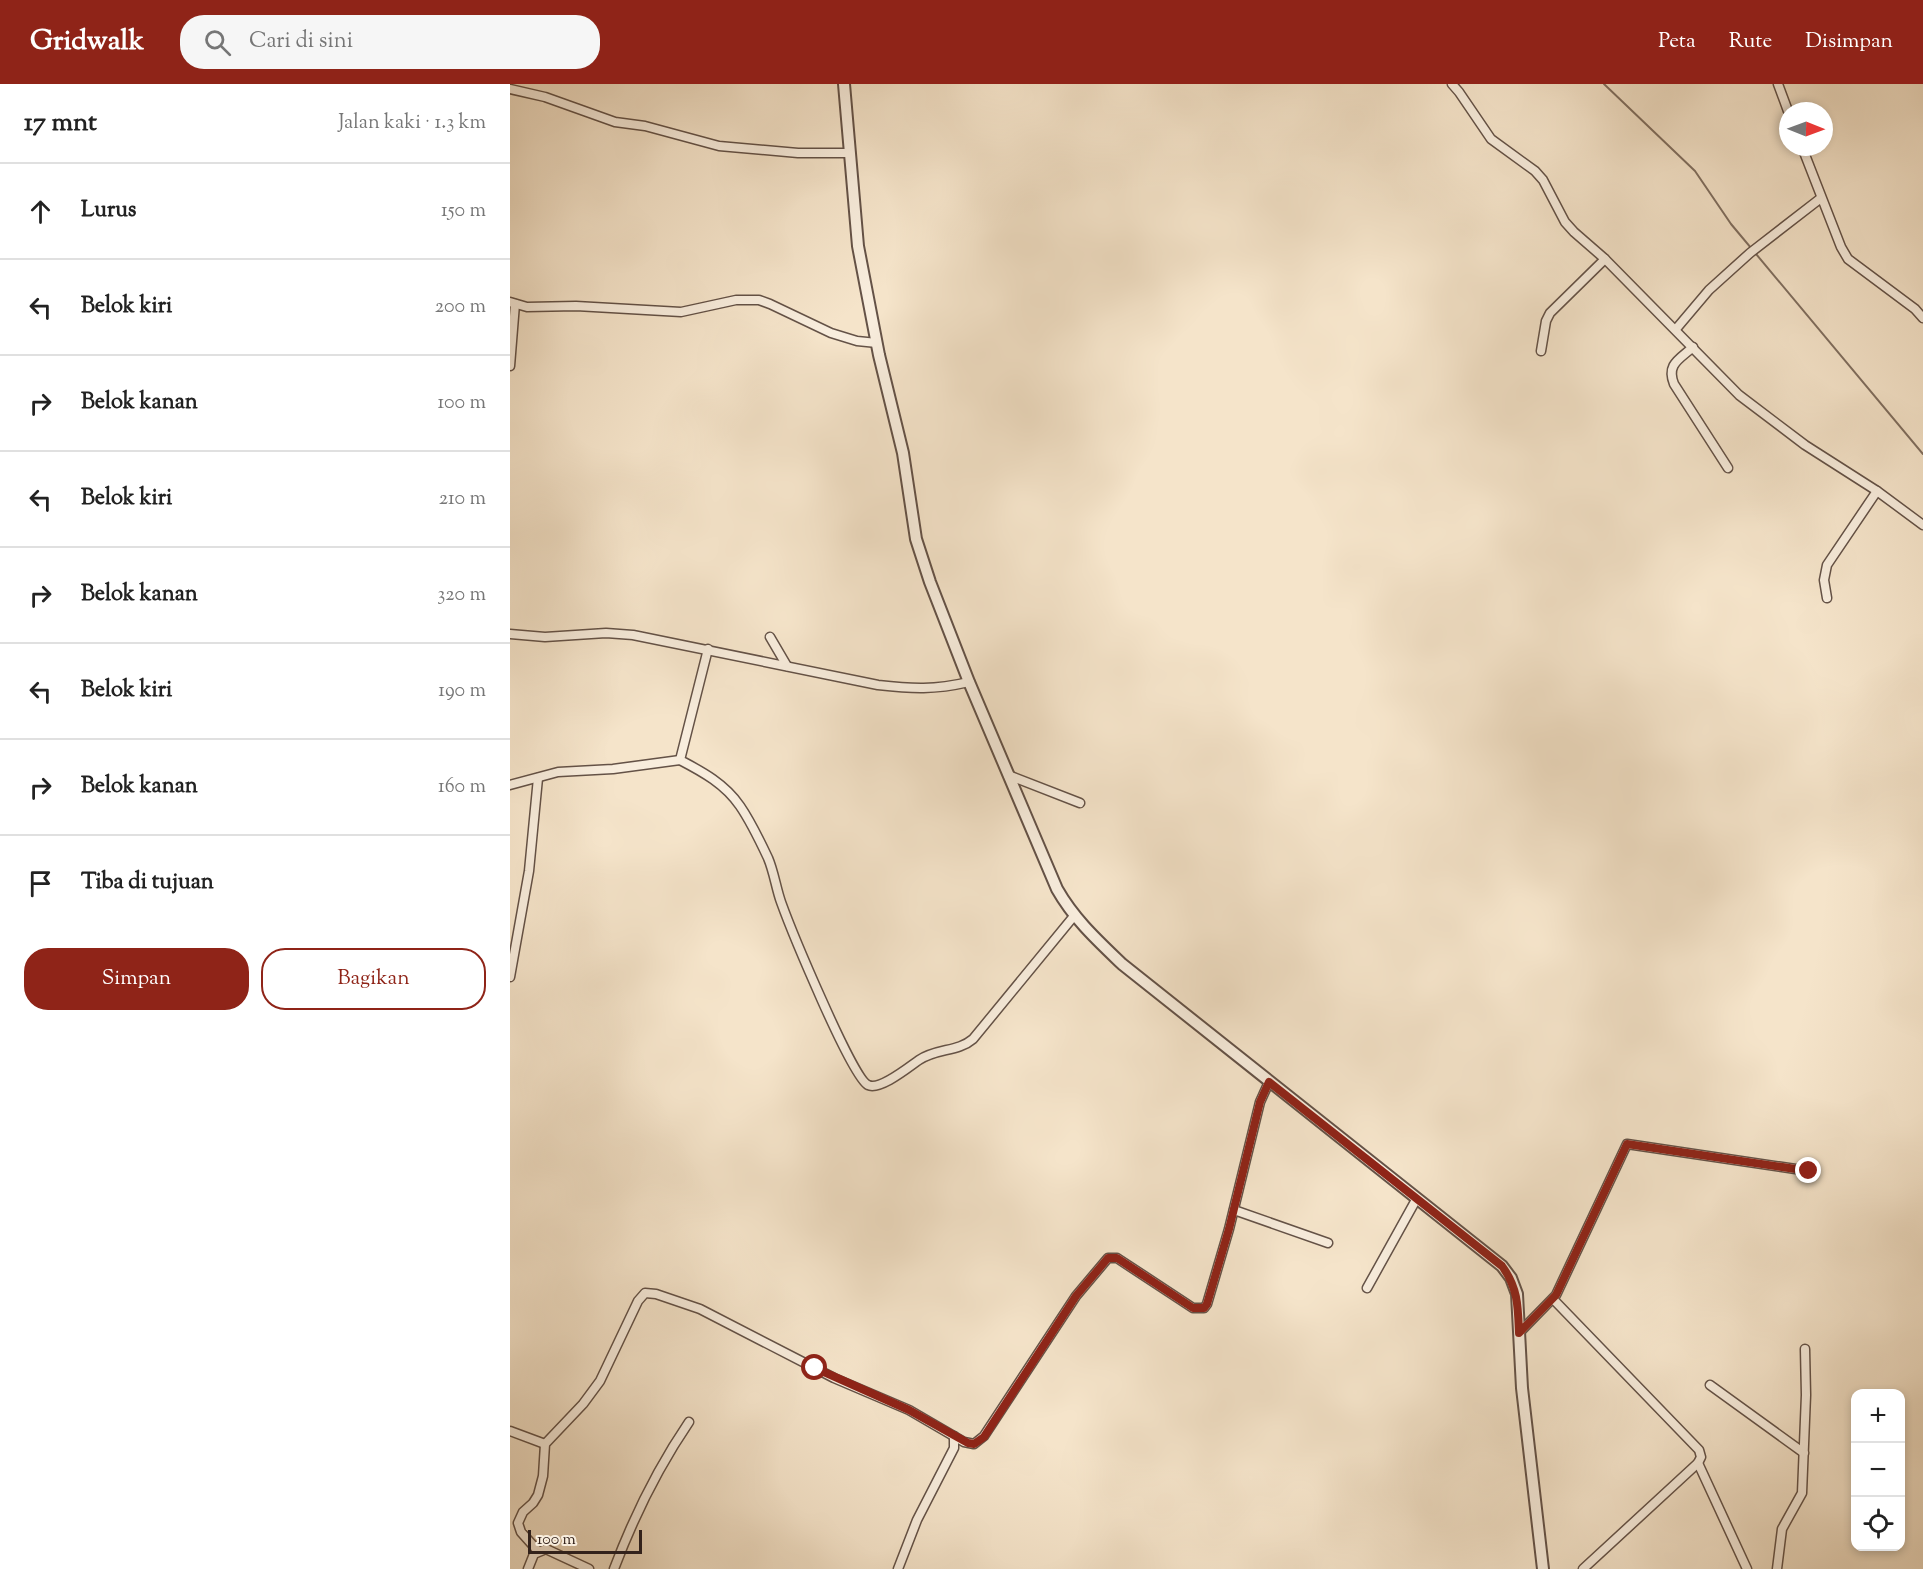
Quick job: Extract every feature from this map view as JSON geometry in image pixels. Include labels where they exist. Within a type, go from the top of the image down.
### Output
[{"type":"street","points":[[844,84],[858,246],[877,343],[903,453],[916,539],[930,582],[969,682],[1057,889],[1085,930],[1122,964],[1502,1266],[1511,1278],[1517,1294],[1522,1388],[1543,1569]]},
{"type":"street","points":[[1452,84],[1491,139],[1535,171],[1551,192],[1565,222],[1676,329],[1739,395],[1806,445],[1877,491],[1923,525]]},
{"type":"street","points":[[1778,84],[1785,102]]},
{"type":"street","points":[[510,89],[545,97],[615,122],[645,126],[719,146],[798,153],[850,153]]},
{"type":"street","points":[[1805,156],[1841,247],[1848,259],[1915,309],[1923,318]]},
{"type":"street","points":[[1676,329],[1709,290],[1749,254],[1821,198]]},
{"type":"street","points":[[1541,351],[1546,321],[1550,313],[1605,259]]},
{"type":"street","points":[[510,366],[513,303],[527,307],[576,306],[681,312],[736,300],[759,300],[831,333],[857,341],[877,343]]},
{"type":"street","points":[[1694,347],[1673,365],[1670,376],[1728,468]]},
{"type":"street","points":[[1827,598],[1824,580],[1827,565],[1877,491]]},
{"type":"street","points":[[510,634],[545,637],[620,633],[878,685],[911,689],[943,688],[969,682]]},
{"type":"street","points":[[770,637],[787,666]]},
{"type":"street","points":[[680,760],[708,650]]},
{"type":"street","points":[[510,785],[558,772],[613,769],[680,760],[715,778],[740,805],[768,860],[780,902],[844,1050],[860,1078],[867,1085],[875,1087],[929,1054],[961,1048],[973,1039],[1074,916]]},
{"type":"street","points":[[1008,775],[1080,803]]},
{"type":"street","points":[[510,977],[529,871],[538,777]]},
{"type":"street","points":[[538,1551],[521,1532],[518,1523],[522,1512],[533,1503],[538,1495],[543,1476],[545,1444],[593,1392],[609,1365],[638,1301],[645,1293],[678,1300],[710,1314],[834,1378],[909,1410],[954,1437],[974,1444],[984,1437],[1076,1296],[1108,1258],[1117,1258],[1193,1308],[1204,1308],[1234,1210],[1260,1102],[1269,1082]]},
{"type":"street","points":[[1519,1333],[1556,1295],[1627,1144],[1809,1171]]},
{"type":"street","points":[[1367,1288],[1417,1198]]},
{"type":"street","points":[[1234,1210],[1328,1243]]},
{"type":"street","points":[[1553,1299],[1699,1450],[1701,1457],[1698,1463],[1583,1569]]},
{"type":"street","points":[[1777,1569],[1782,1529],[1801,1497],[1804,1454],[1805,1349]]},
{"type":"street","points":[[1710,1385],[1804,1454]]},
{"type":"street","points":[[614,1569],[644,1498],[663,1462],[689,1422]]},
{"type":"street","points":[[510,1431],[545,1444]]},
{"type":"street","points":[[898,1569],[917,1520],[954,1448],[954,1437]]},
{"type":"street","points":[[1698,1463],[1747,1569]]},
{"type":"street","points":[[528,1569],[534,1554],[538,1551],[549,1550],[590,1569]]},
{"type":"waterway","points":[[1604,84],[1695,171],[1731,224],[1923,454]]},
{"type":"route","points":[[815,1368],[909,1410],[954,1437],[974,1444],[984,1437],[1076,1296],[1108,1258],[1117,1258],[1193,1308],[1204,1308],[1229,1229],[1260,1102],[1269,1082],[1502,1266],[1511,1278],[1517,1294],[1519,1333],[1556,1295],[1627,1144],[1809,1171]]}]
